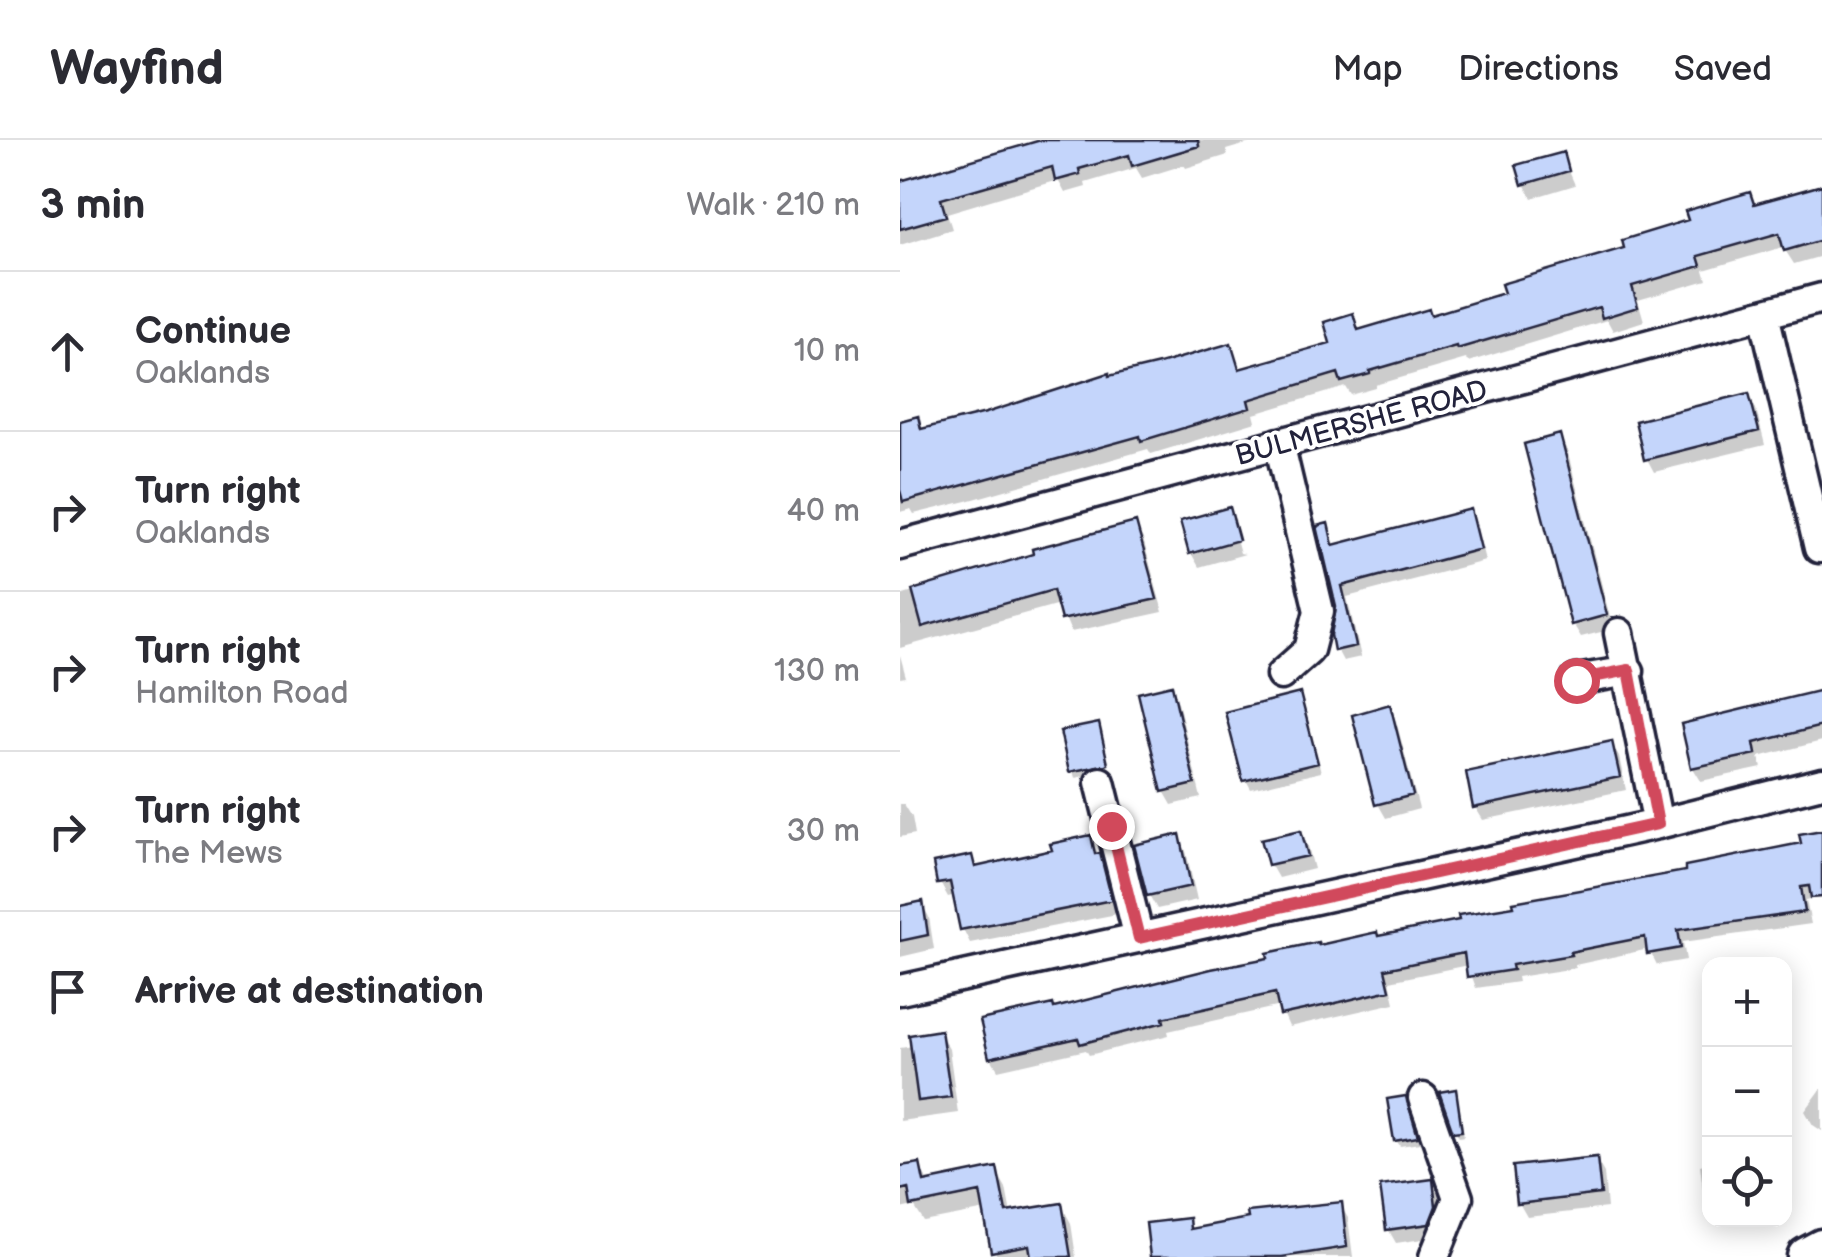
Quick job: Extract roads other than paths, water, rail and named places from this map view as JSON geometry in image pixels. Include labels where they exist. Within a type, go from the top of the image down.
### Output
[{"type":"street","name":"BULMERSHE ROAD","points":[[900,545],[1822,298]]},
{"type":"street","points":[[1764,314],[1819,548]]},
{"type":"street","points":[[1279,443],[1320,611],[1309,650],[1282,675]]},
{"type":"street","points":[[1619,632],[1658,824]]},
{"type":"street","points":[[1576,680],[1629,670]]},
{"type":"street","points":[[1100,782],[1121,820],[1139,938]]},
{"type":"street","points":[[900,990],[1658,824],[1822,783]]},
{"type":"street","points":[[1423,1098],[1458,1198],[1434,1257]]},
{"type":"street","points":[[1807,1257],[1822,1249]]}]
